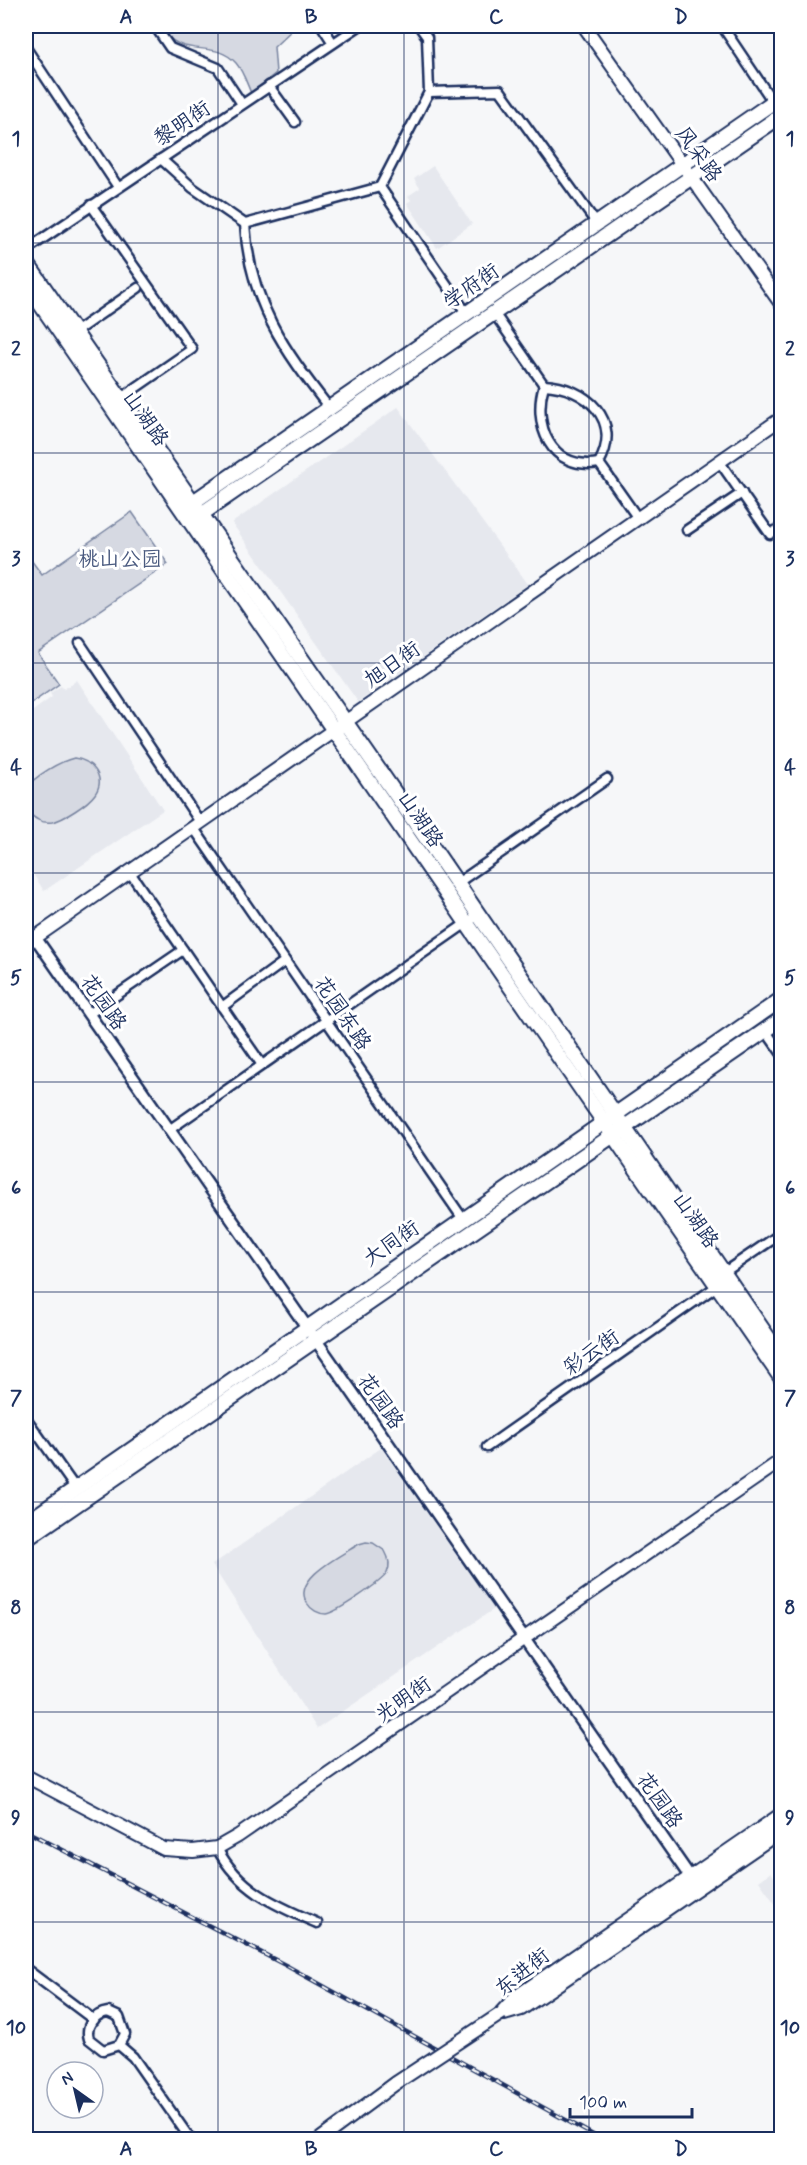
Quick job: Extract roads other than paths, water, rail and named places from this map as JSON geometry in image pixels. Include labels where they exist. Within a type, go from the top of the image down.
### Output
[{"type":"main road","name":"风采路","points":[[584,26],[782,305]]},
{"type":"main road","name":"学府街","points":[[192,512],[330,409],[777,99]]},
{"type":"main road","name":"学府街","points":[[192,512],[433,356],[782,115]]},
{"type":"main road","name":"山湖路","points":[[26,262],[121,398],[192,512]]},
{"type":"main road","name":"山湖路","points":[[26,283],[192,512],[339,724],[718,1280],[782,1379]]},
{"type":"main road","points":[[424,344],[424,353],[433,356]]},
{"type":"main road","name":"旭日街","points":[[30,941],[782,418]]},
{"type":"main road","name":"山湖路","points":[[339,724],[456,884],[472,919]]},
{"type":"main road","name":"大同街","points":[[26,1523],[782,999]]},
{"type":"main road","name":"大同街","points":[[26,1539],[782,1019]]},
{"type":"main road","name":"山湖路","points":[[718,1280],[782,1358]]},
{"type":"main road","name":"光明街","points":[[26,1776],[164,1849],[193,1851],[217,1848],[238,1836],[782,1460]]},
{"type":"main road","name":"东进街","points":[[693,1882],[782,1815]]},
{"type":"main road","name":"东进街","points":[[502,2013],[516,1998],[693,1882],[782,1829]]},
{"type":"main road","points":[[319,2139],[396,2083],[502,2013]]},
{"type":"street","points":[[155,26],[170,48],[218,68],[242,104]]},
{"type":"street","points":[[322,26],[333,43]]},
{"type":"street","name":"黎明街","points":[[26,250],[359,26]]},
{"type":"street","points":[[245,224],[380,187],[429,92],[427,37],[420,26]]},
{"type":"street","points":[[722,26],[777,99]]},
{"type":"street","points":[[26,48],[118,187]]},
{"type":"street","points":[[269,86],[295,122]]},
{"type":"street","points":[[429,92],[500,90],[597,224]]},
{"type":"street","points":[[161,159],[193,188],[245,224]]},
{"type":"street","points":[[380,187],[468,314]]},
{"type":"street","points":[[91,206],[192,349],[121,398]]},
{"type":"street","points":[[245,224],[247,254],[269,322],[330,409]]},
{"type":"street","points":[[75,332],[138,288]]},
{"type":"street","points":[[494,313],[544,385]]},
{"type":"street","points":[[544,385],[562,386],[574,390],[595,407],[602,418],[605,440],[599,463],[637,517]]},
{"type":"street","points":[[544,385],[539,402],[539,414],[547,440],[563,456],[586,464],[599,463]]},
{"type":"street","points":[[719,461],[770,534],[782,527]]},
{"type":"street","points":[[687,530],[742,493]]},
{"type":"street","name":"花园东路","points":[[80,643],[285,960],[463,1220]]},
{"type":"street","points":[[456,884],[607,779]]},
{"type":"street","points":[[129,871],[262,1065]]},
{"type":"street","points":[[169,1130],[472,919]]},
{"type":"street","name":"花园路","points":[[30,941],[89,1014],[693,1882]]},
{"type":"street","points":[[89,1014],[183,950]]},
{"type":"street","points":[[222,1007],[285,960]]},
{"type":"street","points":[[765,1030],[782,1054]]},
{"type":"street","name":"彩云街","points":[[487,1447],[782,1233]]},
{"type":"street","points":[[26,1418],[76,1489]]},
{"type":"street","points":[[217,1848],[227,1867],[264,1900],[317,1923]]},
{"type":"street","points":[[26,1969],[94,2020]]},
{"type":"street","points":[[101,2013],[114,2014],[119,2018],[125,2028],[119,2045],[109,2050],[92,2044],[87,2033],[88,2026],[95,2016],[101,2013]]},
{"type":"street","points":[[119,2045],[133,2057],[191,2139]]},
{"type":"railway","points":[[26,1831],[287,1966],[602,2140]]},
{"type":"park label","name":"桃山公园","points":[[120,559]]}]
